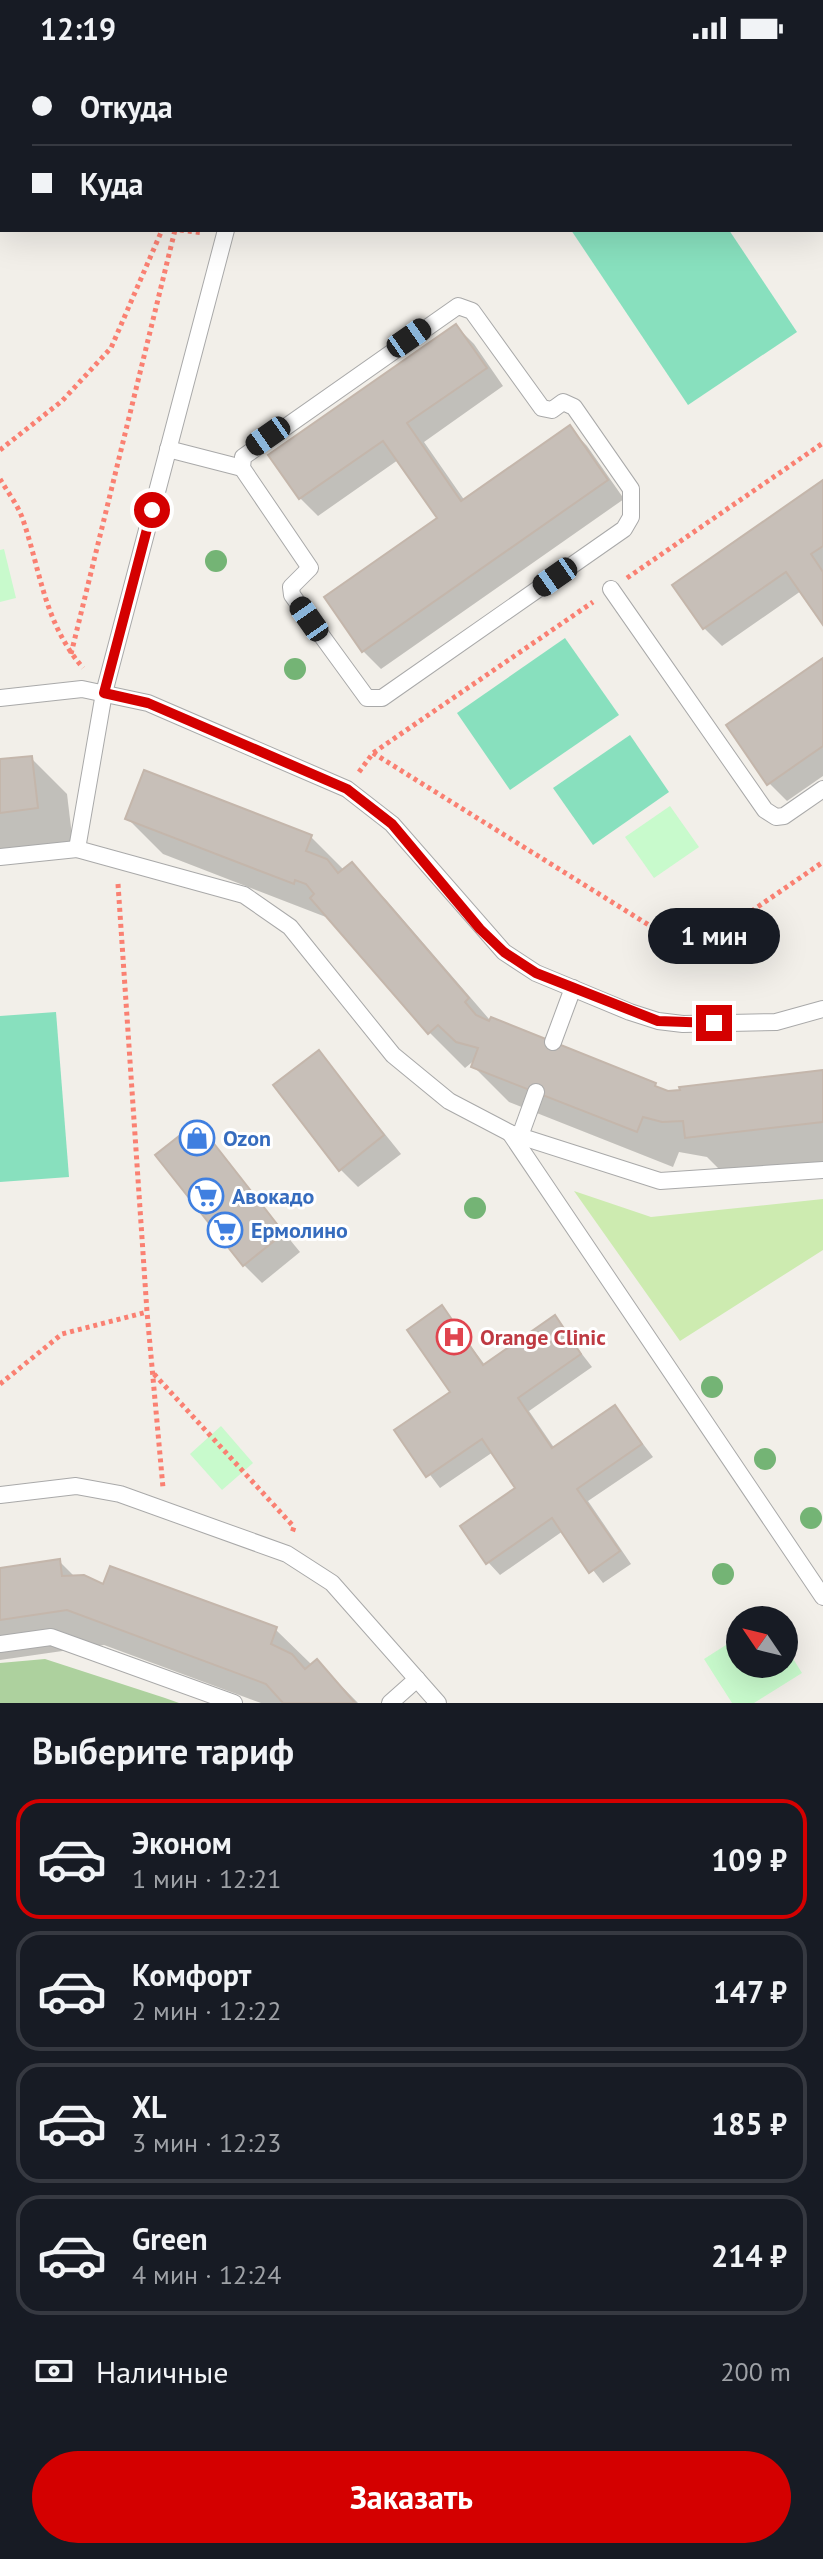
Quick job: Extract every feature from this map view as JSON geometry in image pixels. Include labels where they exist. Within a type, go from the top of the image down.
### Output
[{"type":"lane","points":[[77,849],[104,693],[225,232]]},
{"type":"lane","points":[[168,449],[242,468],[310,568],[291,587],[292,595],[361,694],[374,699],[382,698],[624,529],[631,517],[634,501],[631,489],[574,407],[563,402],[552,410],[542,408],[472,311],[458,306],[245,453],[242,468]]},
{"type":"lane","points":[[611,589],[765,810],[776,817],[784,816],[823,789]]},
{"type":"lane","points":[[0,698],[57,690],[104,693],[148,703],[347,789],[392,824],[504,952],[536,973],[658,1021],[683,1024],[776,1022],[823,1009]]},
{"type":"lane","points":[[0,857],[77,849],[244,895],[290,927],[393,1055],[449,1101],[515,1135],[660,1181],[823,1170]]},
{"type":"lane","points":[[553,1042],[573,988]]},
{"type":"lane","points":[[515,1135],[536,1092]]},
{"type":"lane","points":[[515,1135],[823,1597]]},
{"type":"lane","points":[[0,1495],[76,1486],[120,1494],[287,1554],[332,1583],[438,1703]]},
{"type":"lane","points":[[0,1644],[51,1637],[234,1703]]},
{"type":"lane","points":[[390,1703],[417,1679]]},
{"type":"path","points":[[0,450],[62,401],[111,348],[161,232]]},
{"type":"path","points":[[0,479],[21,515],[40,590],[71,654],[175,232]]},
{"type":"path","points":[[347,789],[373,753],[823,443]]},
{"type":"path","points":[[373,753],[692,952],[823,862]]},
{"type":"path","points":[[117,859],[147,1312],[165,1509]]},
{"type":"path","points":[[0,1384],[62,1334],[147,1312]]},
{"type":"path","points":[[152,1373],[294,1527],[287,1554]]},
{"type":"green space","points":[[572,232],[730,232],[797,332],[688,405]]},
{"type":"green space","points":[[4,549],[16,598],[0,602],[0,550]]},
{"type":"green space","points":[[565,638],[619,715],[510,790],[457,713]]},
{"type":"green space","points":[[630,735],[669,792],[593,845],[553,788]]},
{"type":"green space","points":[[670,806],[699,847],[654,878],[625,837]]},
{"type":"green space","points":[[56,1012],[69,1177],[0,1182],[0,1016]]},
{"type":"green space","points":[[574,1191],[651,1217],[823,1199],[823,1250],[680,1341]]},
{"type":"green space","points":[[221,1426],[253,1463],[222,1490],[190,1454]]},
{"type":"green space","points":[[726,1645],[726,1678],[794,1678],[754,1703],[732,1703],[704,1659]]},
{"type":"green space","points":[[45,1659],[179,1703],[0,1703],[0,1663]]},
{"type":"building","points":[[456,324],[487,368],[407,423],[461,501],[570,425],[608,480],[362,652],[324,597],[437,518],[383,441],[299,499],[268,455]]},
{"type":"building","points":[[823,480],[823,546],[811,554],[823,572],[823,625],[786,572],[703,629],[672,585]]},
{"type":"building","points":[[823,658],[823,746],[767,785],[726,725]]},
{"type":"building","points":[[32,756],[38,808],[0,813],[0,759]]},
{"type":"building","points":[[144,770],[312,835],[306,851],[327,859],[338,873],[352,862],[469,998],[465,1002],[476,1015],[489,1021],[491,1017],[656,1083],[655,1086],[668,1091],[680,1090],[679,1087],[823,1070],[823,1122],[685,1138],[683,1121],[662,1122],[643,1117],[637,1132],[471,1067],[478,1048],[456,1042],[438,1025],[428,1034],[310,898],[314,894],[306,884],[295,880],[294,884],[125,819]]},
{"type":"building","points":[[319,1050],[384,1135],[339,1171],[273,1085]]},
{"type":"building","points":[[197,1122],[284,1233],[243,1266],[155,1155]]},
{"type":"building","points":[[442,1305],[483,1365],[555,1315],[581,1354],[518,1398],[552,1448],[615,1405],[642,1444],[577,1489],[620,1551],[589,1573],[552,1518],[486,1564],[460,1526],[515,1488],[482,1439],[426,1477],[394,1430],[450,1392],[407,1330]]},
{"type":"building","points":[[60,1559],[62,1576],[84,1575],[103,1584],[110,1566],[277,1627],[271,1644],[292,1654],[305,1669],[317,1659],[355,1703],[283,1703],[266,1684],[67,1610],[0,1620],[0,1568]]},
{"type":"place","name":"Ozon","points":[[197,1138]]},
{"type":"place","name":"Авокадо","points":[[206,1196]]},
{"type":"place","name":"Ермолино","points":[[225,1230]]},
{"type":"place","name":"Orange Clinic","points":[[454,1337]]},
{"type":"route","points":[[152,510],[104,693],[148,703],[347,789],[392,824],[480,929],[504,952],[536,973],[658,1021],[714,1023]]}]
